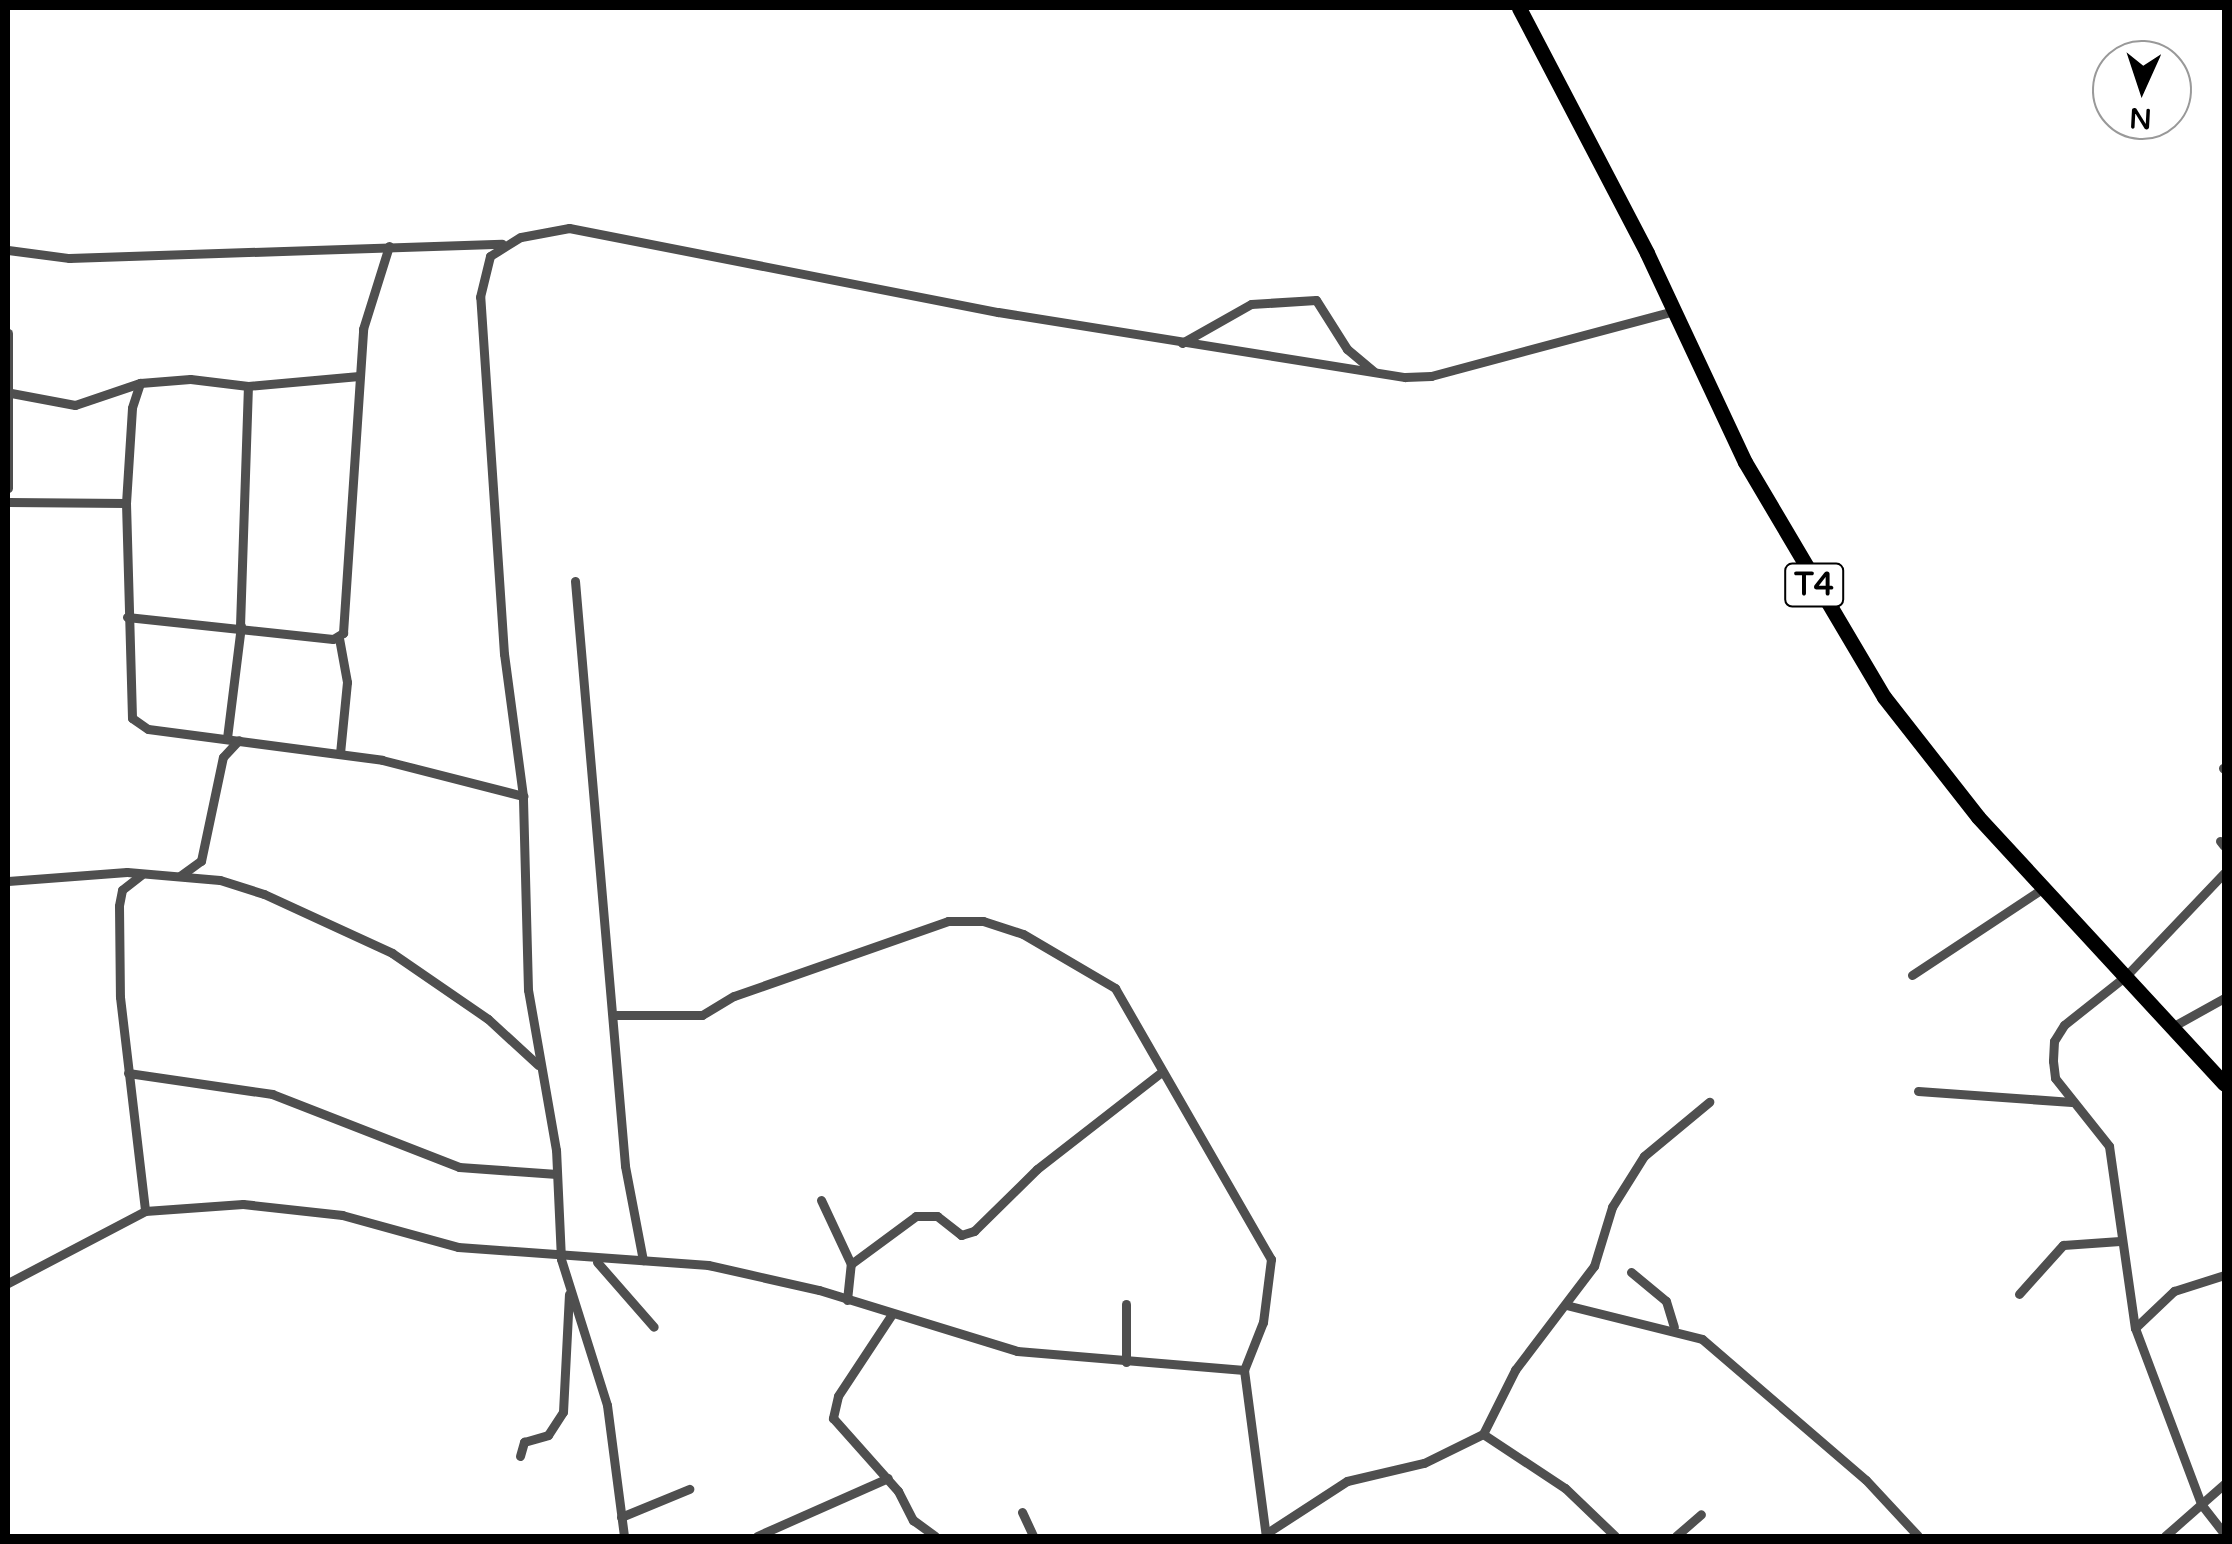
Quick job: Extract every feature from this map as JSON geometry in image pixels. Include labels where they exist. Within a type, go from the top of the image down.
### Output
[{"type":"highway","name":"T4","points":[[1519,8],[1744,462],[1884,696],[2042,889],[2221,1075]]},
{"type":"street","points":[[8,250],[68,258],[502,244],[569,228],[1182,343],[1377,374],[1431,376],[1672,312]]},
{"type":"street","points":[[502,244],[490,256],[480,297],[504,654],[523,796],[525,959],[558,1174],[561,1259],[606,1405],[624,1536]]},
{"type":"street","points":[[340,754],[347,682],[339,638],[346,626],[345,535],[359,376],[369,302],[389,246]]},
{"type":"street","points":[[1182,343],[1251,304],[1316,300],[1346,349],[1377,374]]},
{"type":"street","points":[[8,333],[8,488]]},
{"type":"street","points":[[11,393],[75,404],[140,382],[190,379],[248,386],[359,376]]},
{"type":"street","points":[[140,382],[132,408],[126,504],[126,616],[132,718],[148,729],[340,754],[523,796]]},
{"type":"street","points":[[227,738],[241,626],[248,386]]},
{"type":"street","points":[[8,502],[126,504]]},
{"type":"street","points":[[575,582],[617,1014],[626,1166],[642,1260]]},
{"type":"street","points":[[126,616],[339,638]]},
{"type":"street","points":[[205,736],[223,757]]},
{"type":"street","points":[[176,878],[201,862],[223,757],[239,740]]},
{"type":"street","points":[[201,862],[220,880]]},
{"type":"street","points":[[2224,873],[2127,975],[2064,1025],[2054,1041],[2055,1078],[2109,1146],[2135,1328],[2201,1504],[2224,1533]]},
{"type":"street","points":[[8,881],[142,874],[220,880],[347,928],[392,953],[488,1019],[540,1067]]},
{"type":"street","points":[[142,874],[122,890],[118,906],[128,1073],[145,1211]]},
{"type":"street","points":[[1912,975],[2042,889]]},
{"type":"street","points":[[617,1014],[702,1014],[916,928],[983,921],[1023,934],[1115,988],[1159,1074],[1271,1259],[1263,1322],[1244,1370],[1268,1534],[1347,1481],[1424,1463],[1483,1434],[1515,1370],[1566,1305],[1603,1249],[1612,1207],[1644,1156],[1709,1102]]},
{"type":"street","points":[[2172,1028],[2224,998]]},
{"type":"street","points":[[128,1073],[272,1094],[459,1167],[558,1174]]},
{"type":"street","points":[[851,1264],[916,1216],[936,1216],[961,1235],[974,1232],[1038,1169],[1159,1074]]},
{"type":"street","points":[[1918,1091],[2072,1102]]},
{"type":"street","points":[[821,1200],[851,1264],[847,1300]]},
{"type":"street","points":[[8,1280],[145,1211],[208,1203],[342,1214],[458,1248],[597,1262],[642,1260],[708,1265],[847,1300],[1017,1351],[1244,1370]]},
{"type":"street","points":[[2019,1294],[2063,1246],[2120,1241]]},
{"type":"street","points":[[597,1262],[654,1327]]},
{"type":"street","points":[[1631,1272],[1666,1302],[1674,1327]]},
{"type":"street","points":[[2135,1328],[2174,1292],[2224,1276]]},
{"type":"street","points":[[520,1456],[524,1442],[548,1435],[563,1412],[570,1292]]},
{"type":"street","points":[[1126,1304],[1126,1362]]},
{"type":"street","points":[[1566,1305],[1637,1326],[1674,1327],[1702,1339],[1772,1396],[1918,1536]]},
{"type":"street","points":[[892,1314],[832,1407],[838,1428],[888,1478],[914,1520],[935,1536]]},
{"type":"street","points":[[1483,1434],[1565,1488],[1615,1536]]},
{"type":"street","points":[[867,1488],[876,1464]]},
{"type":"street","points":[[757,1536],[888,1478]]},
{"type":"street","points":[[2166,1536],[2224,1484]]},
{"type":"street","points":[[621,1517],[689,1489]]},
{"type":"street","points":[[1022,1512],[1034,1536]]},
{"type":"street","points":[[1676,1536],[1700,1514]]}]
